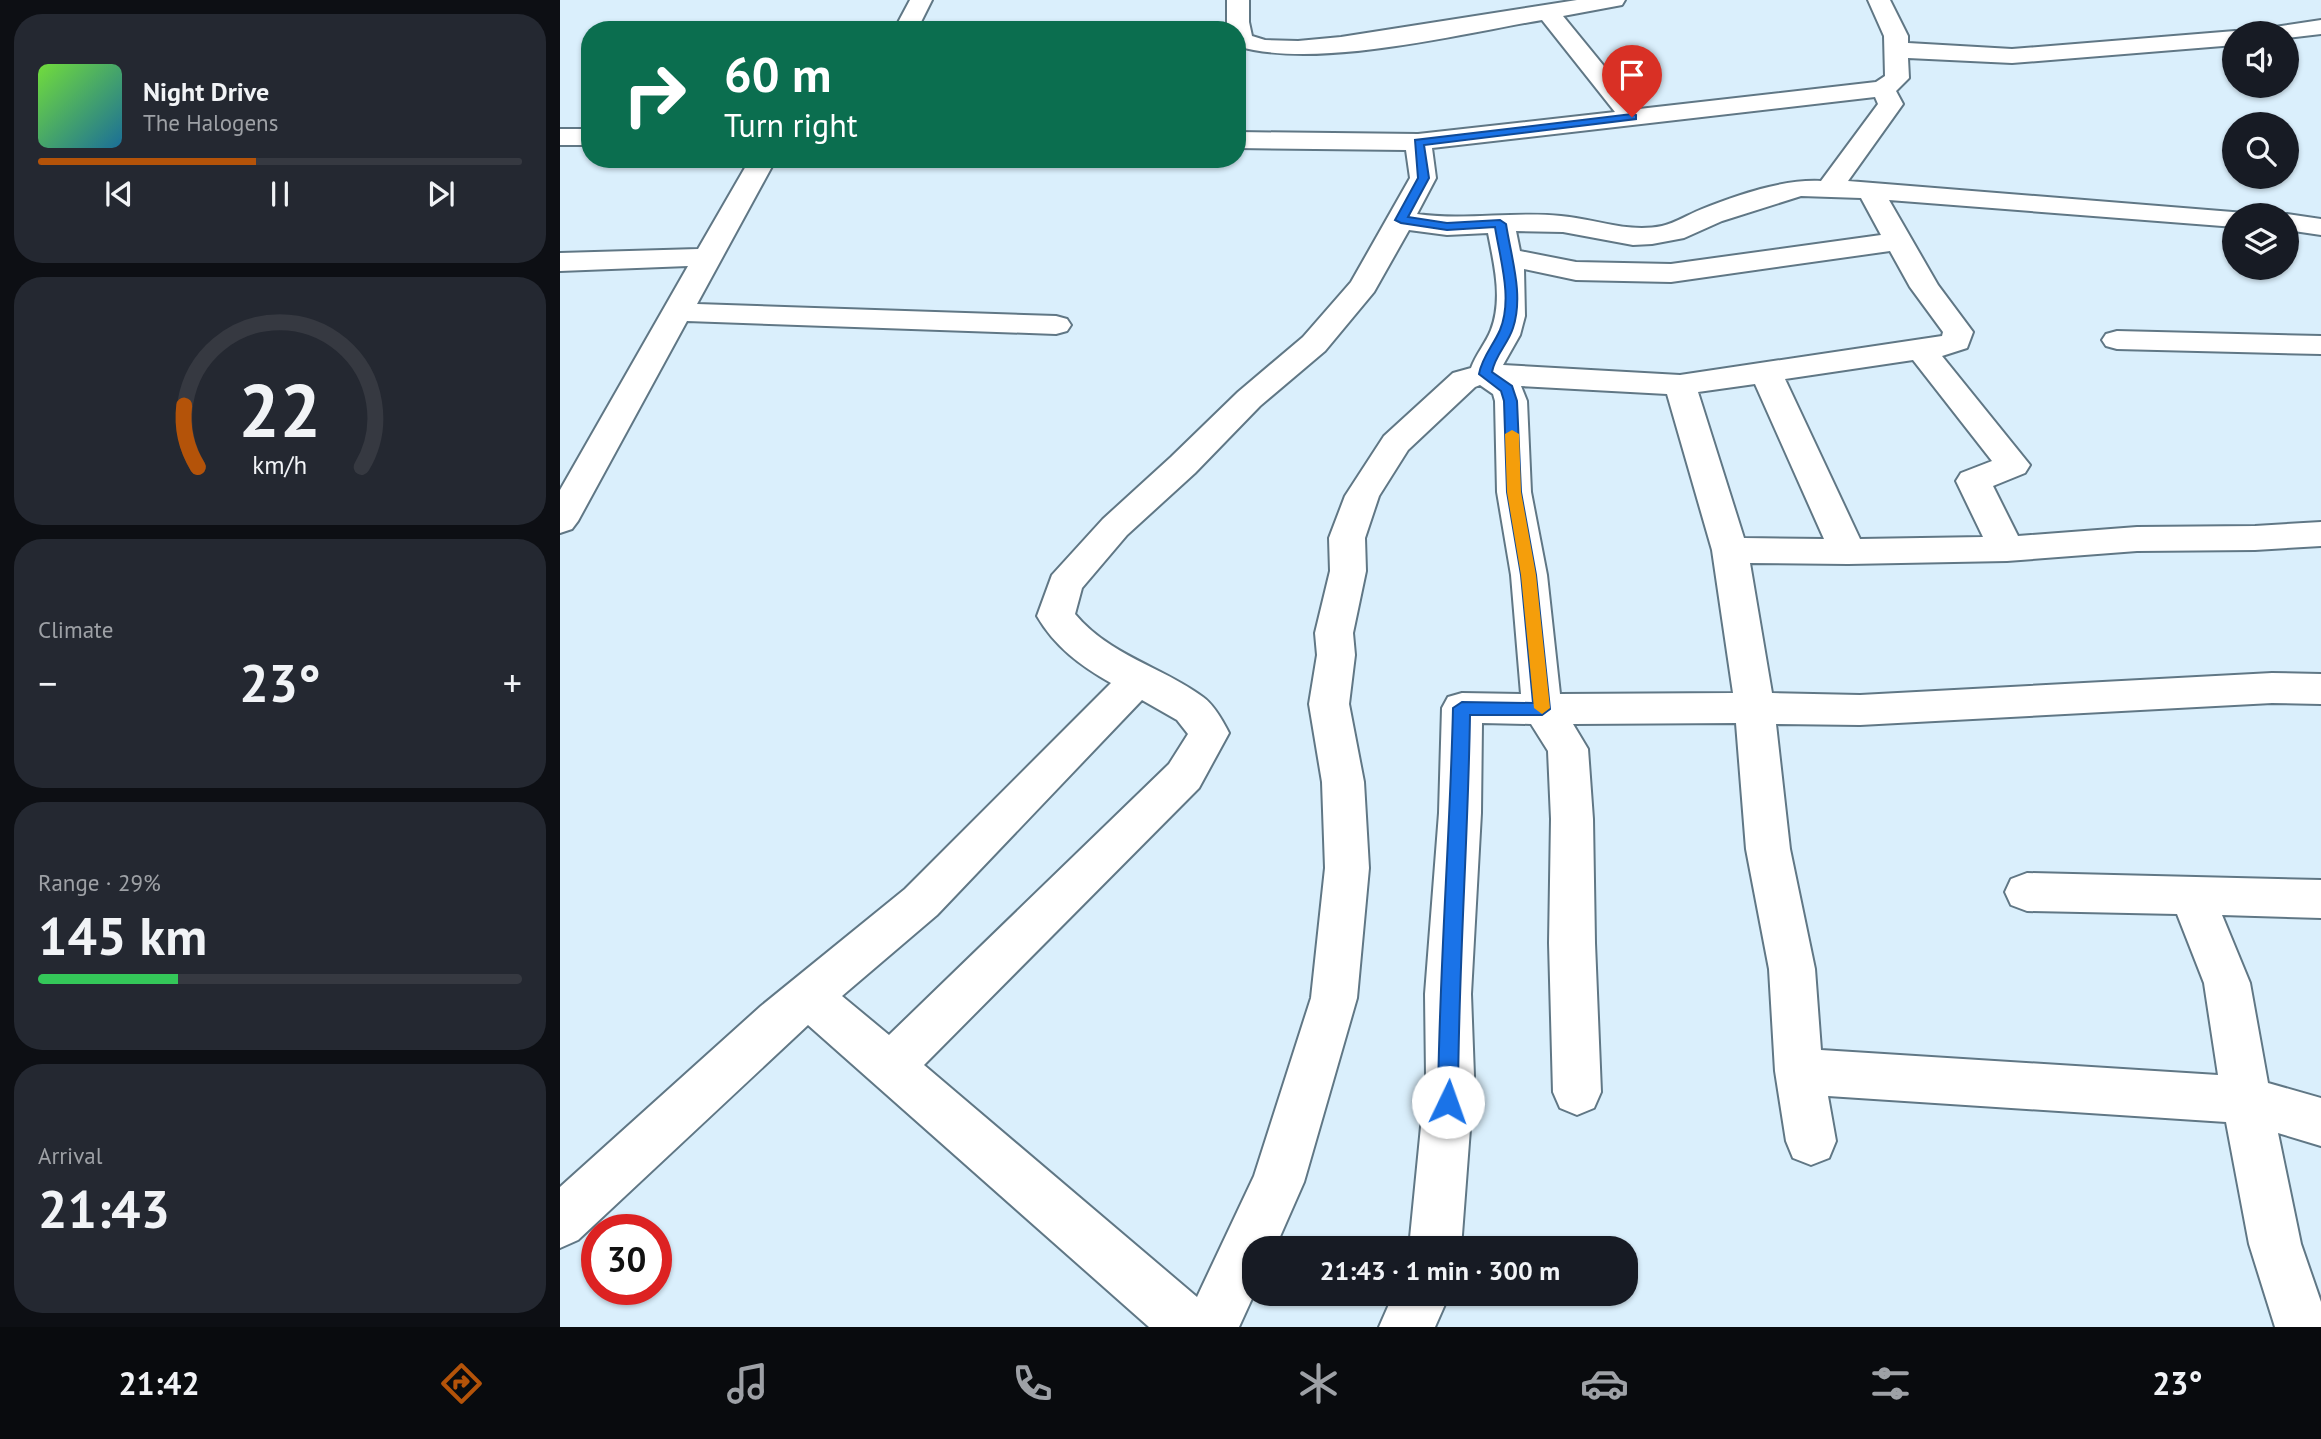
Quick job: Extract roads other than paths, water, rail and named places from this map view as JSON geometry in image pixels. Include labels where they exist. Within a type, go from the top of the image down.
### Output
[{"type":"street","points":[[910,21],[921,0]]},
{"type":"street","points":[[1238,0],[1238,21]]},
{"type":"street","points":[[1246,42],[1256,46],[1285,48],[1342,44],[1614,0]]},
{"type":"street","points":[[1246,140],[1418,142],[1883,89],[1897,78],[1897,50],[1896,36],[1879,0]]},
{"type":"street","points":[[1548,12],[1632,117]]},
{"type":"street","points":[[2299,30],[2321,27]]},
{"type":"street","points":[[1897,50],[2012,56],[2222,39]]},
{"type":"street","points":[[1829,187],[1891,104],[1883,89]]},
{"type":"street","points":[[560,137],[581,137]]},
{"type":"street","points":[[891,1065],[1184,776],[1209,733],[1191,709],[1097,657],[1072,636],[1056,617],[1065,584],[1115,527],[1183,465],[1249,399],[1314,344],[1364,286],[1423,178],[1418,142]]},
{"type":"street","points":[[560,521],[758,168]]},
{"type":"street","points":[[1401,220],[1447,227],[1524,222],[1563,224],[1633,237],[1652,236],[1674,232],[1712,215],[1773,194],[1799,188],[1829,187],[2222,218]]},
{"type":"street","points":[[1211,1327],[1278,1182],[1334,998],[1347,868],[1343,782],[1329,704],[1336,654],[1334,633],[1348,570],[1347,538],[1362,496],[1396,443],[1464,380],[1485,374],[1680,385],[1944,346],[1956,341],[1958,332],[1925,287],[1870,190]]},
{"type":"street","points":[[2299,223],[2321,226]]},
{"type":"street","points":[[1485,374],[1487,362],[1507,329],[1512,298],[1500,224]]},
{"type":"street","points":[[1507,257],[1576,271],[1671,273],[1898,241]]},
{"type":"street","points":[[560,262],[708,257]]},
{"type":"street","points":[[677,312],[1056,326]]},
{"type":"street","points":[[2117,340],[2321,345]]},
{"type":"street","points":[[1920,349],[2013,465],[1973,481],[2007,549]]},
{"type":"street","points":[[1766,373],[1847,552]]},
{"type":"street","points":[[1485,374],[1507,389],[1511,401],[1514,492],[1529,575],[1542,709],[1568,749],[1572,819],[1572,943],[1577,1092]]},
{"type":"street","points":[[1680,385],[1730,550],[1755,709],[1768,849],[1792,969],[1799,1070],[1811,1141]]},
{"type":"street","points":[[1730,550],[1847,552],[2007,549],[2137,539],[2255,538],[2321,534]]},
{"type":"street","points":[[560,1222],[809,996],[920,902],[1139,679]]},
{"type":"street","points":[[1436,1236],[1450,1076],[1448,994],[1460,813],[1462,708],[1860,710],[2272,688],[2321,689]]},
{"type":"street","points":[[2027,892],[2321,898]]},
{"type":"street","points":[[2192,896],[2227,983],[2246,1100],[2276,1244],[2302,1327]]},
{"type":"street","points":[[809,996],[1190,1327]]},
{"type":"street","points":[[1799,1070],[2246,1100],[2321,1122]]},
{"type":"street","points":[[1406,1327],[1416,1306]]}]
